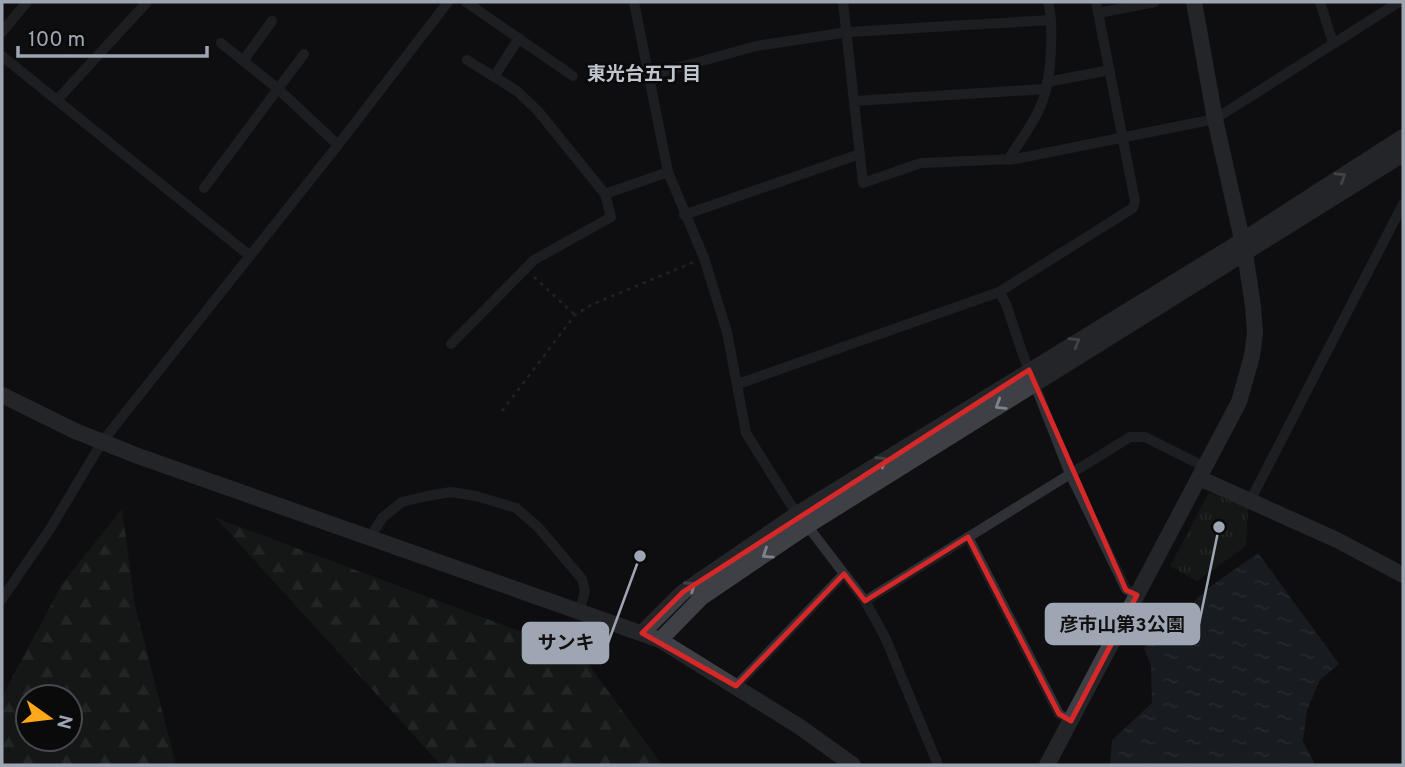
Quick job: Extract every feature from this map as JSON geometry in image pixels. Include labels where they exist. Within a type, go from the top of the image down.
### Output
[{"type":"street","points":[[2,32],[27,2]]},
{"type":"street","points":[[57,100],[147,2]]},
{"type":"street","points":[[2,599],[50,529],[102,442],[448,2]]},
{"type":"street","points":[[466,2],[573,76]]},
{"type":"street","points":[[634,2],[668,172],[704,258],[727,332],[746,433],[802,520],[865,601],[885,637],[938,765]]},
{"type":"street","points":[[843,2],[863,183],[921,163],[1009,160],[1215,119],[1399,2]]},
{"type":"street","points":[[1009,160],[1040,108],[1046,85],[1051,20],[1048,2]]},
{"type":"street","points":[[738,384],[999,292],[1133,208],[1135,201],[1124,139],[1097,7],[1155,2]]},
{"type":"street","points":[[1046,765],[1239,402],[1252,356],[1255,333],[1244,247],[1215,119],[1194,2]]},
{"type":"street","points":[[1320,2],[1333,43]]},
{"type":"street","points":[[648,76],[756,46],[848,32],[1051,20]]},
{"type":"street","points":[[243,61],[272,21]]},
{"type":"street","points":[[494,77],[519,38]]},
{"type":"street","points":[[221,43],[277,88],[338,145]]},
{"type":"street","points":[[204,188],[304,54]]},
{"type":"street","points":[[2,56],[250,256]]},
{"type":"street","points":[[451,344],[534,260],[611,217],[605,194],[538,111],[517,91],[467,60]]},
{"type":"street","points":[[855,101],[1046,85],[1110,70]]},
{"type":"street","points":[[1244,247],[1403,137]]},
{"type":"street","points":[[684,215],[860,154]]},
{"type":"street","points":[[642,633],[683,592],[1244,247],[1401,161]]},
{"type":"street","points":[[605,194],[668,172]]},
{"type":"street","points":[[1250,501],[1403,204]]},
{"type":"street","points":[[999,292],[1006,304],[1070,474],[1126,589],[1137,595]]},
{"type":"street","points":[[2,395],[102,442],[660,640],[827,744],[853,765]]},
{"type":"street","points":[[865,601],[1135,435],[1145,437],[1250,501],[1337,540],[1403,575]]},
{"type":"street","points":[[370,538],[382,518],[402,502],[427,496],[451,492],[516,508],[538,527],[582,579],[585,591],[579,612]]},
{"type":"street","points":[[660,640],[702,597],[802,520]]},
{"type":"street","points":[[968,537],[1059,714],[1071,721]]},
{"type":"street","points":[[736,686],[845,574]]},
{"type":"street","points":[[2,577],[13,582]]},
{"type":"path","points":[[502,411],[575,315],[591,305],[704,258]]},
{"type":"path","points":[[525,268],[575,315]]},
{"type":"highlighted area","points":[[1029,370],[1126,590],[1137,595],[1071,721],[1059,714],[968,537],[865,601],[844,574],[736,686],[642,633],[683,592]]},
{"type":"green space","points":[[1209,493],[1248,507],[1246,546],[1197,581],[1170,566]]},
{"type":"green space","points":[[122,509],[135,606],[176,765],[2,765],[2,697],[62,584]]},
{"type":"green space","points":[[216,518],[581,654],[662,765],[441,765]]},
{"type":"water","points":[[1258,553],[1339,664],[1320,680],[1307,710],[1303,741],[1315,765],[1110,765],[1112,740],[1152,703],[1151,666],[1144,648],[1211,586]]},
{"type":"place","name":"彦市山第3公園","points":[[1219,527]]},
{"type":"place","name":"サンキ","points":[[640,556]]},
{"type":"district","name":"東光台五丁目","points":[[644,75]]}]
